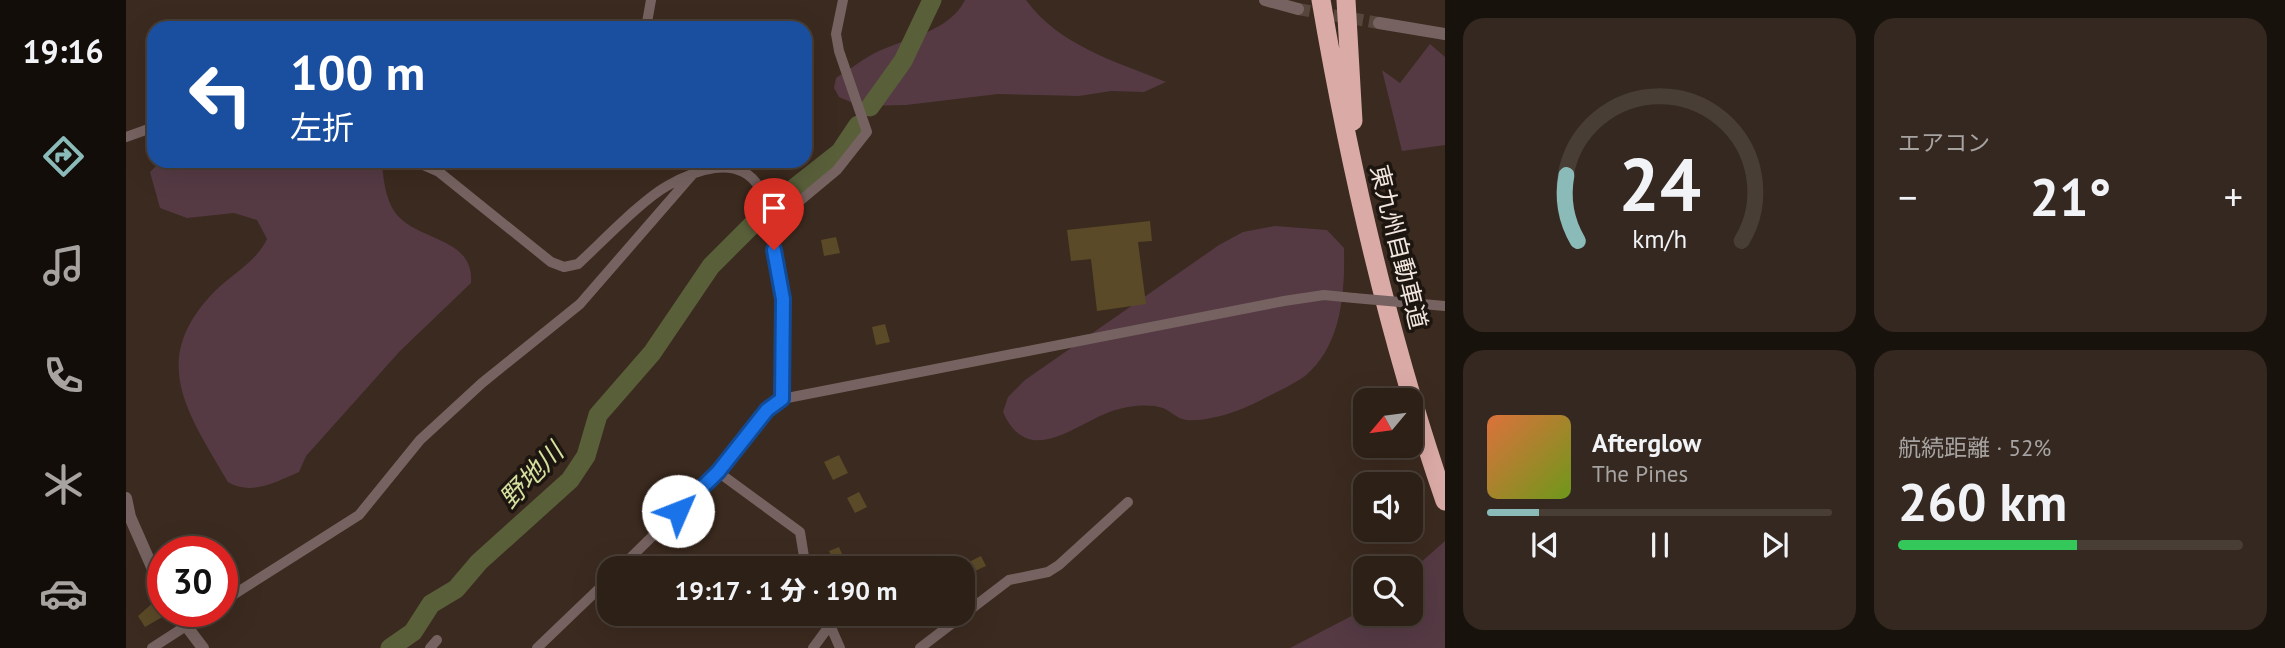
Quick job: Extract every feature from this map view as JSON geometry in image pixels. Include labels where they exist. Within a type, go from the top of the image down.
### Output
[{"type":"highway","name":"東九州自動車道","points":[[1321,0],[1341,109],[1383,290],[1445,501]]},
{"type":"highway","points":[[1346,0],[1356,148],[1372,217],[1383,290]]},
{"type":"highway","points":[[1305,4],[1341,109]]},
{"type":"street","points":[[647,21],[651,0]]},
{"type":"street","points":[[771,225],[836,170],[867,132],[839,51],[836,34],[843,0]]},
{"type":"street","points":[[1265,0],[1305,4]]},
{"type":"street","points":[[1379,23],[1445,34]]},
{"type":"street","points":[[126,137],[147,130]]},
{"type":"street","points":[[430,168],[439,172],[551,262],[564,267],[578,264],[665,187],[712,168]]},
{"type":"street","points":[[439,172],[442,168]]},
{"type":"street","points":[[721,168],[739,171],[758,186],[771,225],[783,299],[782,399]]},
{"type":"street","points":[[238,592],[359,515],[420,440],[482,383],[580,304],[692,175]]},
{"type":"street","points":[[632,556],[718,472],[758,419],[782,399],[1324,295],[1445,306]]},
{"type":"street","points":[[718,472],[800,532],[804,556]]},
{"type":"street","points":[[126,498],[130,517],[147,556]]},
{"type":"street","points":[[920,648],[1009,580],[1048,572],[1059,565],[1128,502]]},
{"type":"street","points":[[537,648],[597,590]]},
{"type":"street","points":[[813,648],[825,626]]},
{"type":"street","points":[[831,626],[840,648]]},
{"type":"street","points":[[152,648],[185,627],[203,648]]},
{"type":"shaded area","points":[[965,0],[1026,0],[1039,16],[1071,40],[1166,82],[1144,92],[1111,91],[1079,96],[998,94],[906,105],[860,106],[839,97],[834,88],[836,78],[873,54],[937,27],[958,11]]},
{"type":"shaded area","points":[[1430,44],[1445,57],[1445,145],[1402,151],[1382,70],[1400,83]]},
{"type":"shaded area","points":[[154,168],[382,168],[386,191],[395,213],[410,226],[456,249],[465,258],[470,269],[471,283],[400,351],[306,456],[299,472],[264,486],[237,486],[228,482],[188,409],[181,386],[179,364],[183,340],[194,316],[215,291],[257,254],[267,239],[257,220],[234,213],[187,218],[160,208],[150,172]]},
{"type":"shaded area","points":[[1275,226],[1327,230],[1344,248],[1344,282],[1339,317],[1327,349],[1305,376],[1246,407],[1205,419],[1186,420],[1163,408],[1139,406],[1115,410],[1054,438],[1026,438],[1014,429],[1003,412],[1008,397],[1025,380],[1219,245],[1243,232]]},
{"type":"shaded area","points":[[1445,541],[1445,648],[1290,648],[1353,615],[1353,626],[1423,626],[1423,560]]},
{"type":"building","points":[[1150,221],[1152,241],[1138,242],[1146,304],[1097,311],[1091,259],[1071,261],[1067,230]]},
{"type":"building","points":[[836,237],[840,253],[824,256],[821,240]]},
{"type":"building","points":[[885,324],[890,342],[876,345],[872,327]]},
{"type":"building","points":[[839,455],[848,473],[833,480],[824,462]]},
{"type":"building","points":[[859,492],[867,507],[855,513],[847,498]]},
{"type":"building","points":[[839,547],[843,556],[831,556],[829,551]]},
{"type":"building","points":[[981,556],[986,566],[975,571],[975,559]]},
{"type":"building","points":[[147,608],[147,626],[145,627],[138,616]]},
{"type":"waterway","name":"野地川","points":[[870,107],[903,61],[932,0]]},
{"type":"waterway","name":"野地川","points":[[774,204],[840,152],[858,125]]},
{"type":"waterway","name":"野地川","points":[[390,648],[413,632],[431,604],[456,589],[479,562],[570,480],[586,456],[598,415],[652,353],[711,266],[759,218]]},
{"type":"tunnel","points":[[1298,9],[1379,23]]},
{"type":"route","points":[[678,511],[718,472],[741,438],[767,410],[782,399],[783,299],[774,250]]}]
